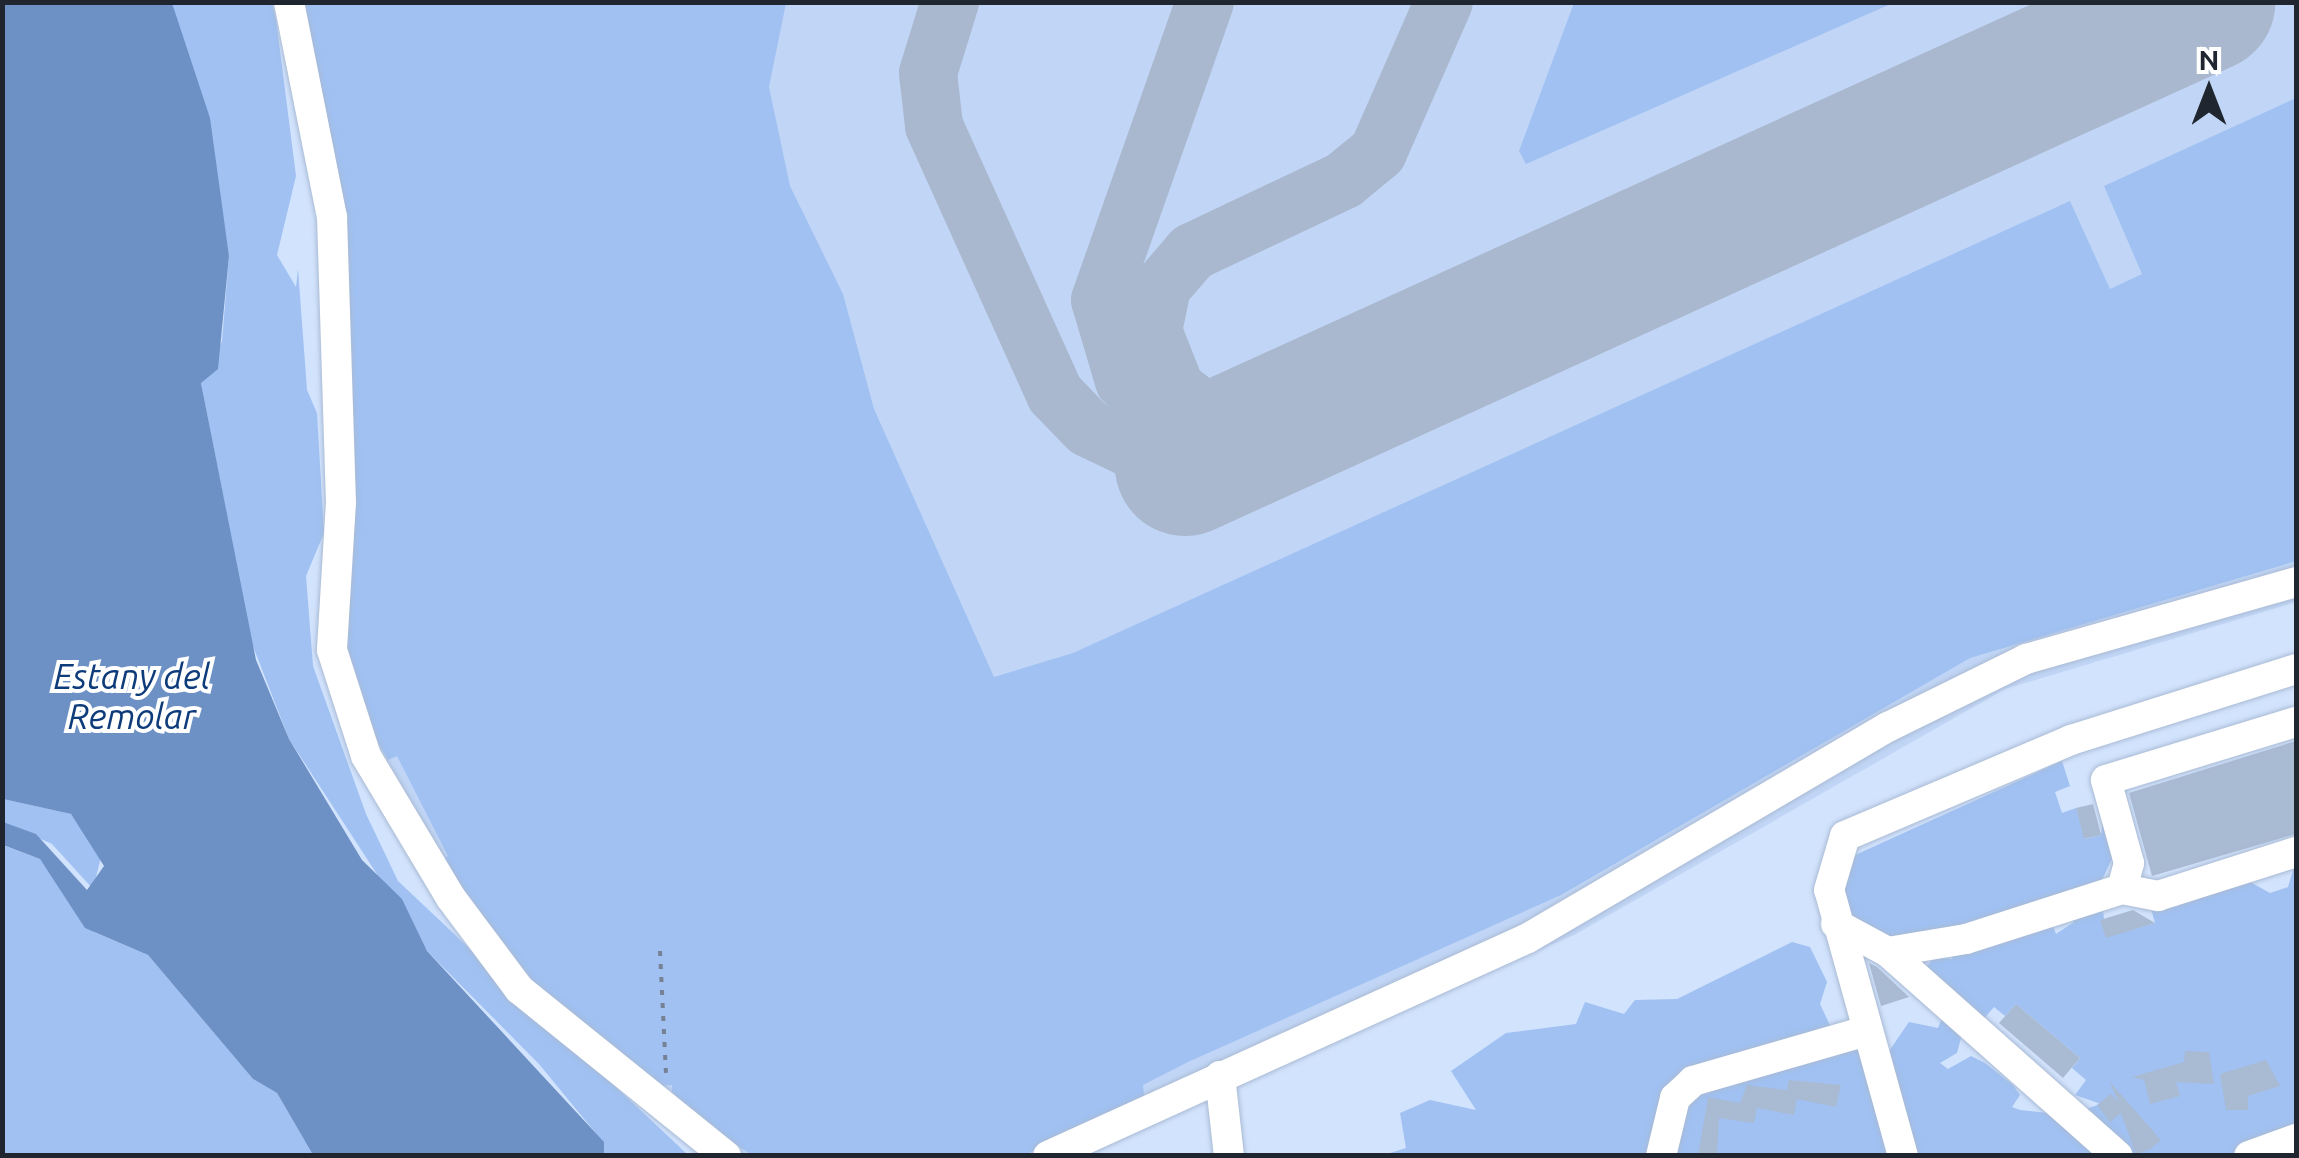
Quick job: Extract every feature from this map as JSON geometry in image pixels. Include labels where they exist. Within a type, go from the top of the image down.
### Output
[{"type":"lane","points":[[290,2],[332,216],[340,502],[332,650],[366,756],[490,955],[661,1107],[726,1156]]},
{"type":"lane","points":[[1048,1156],[1528,938],[1888,728],[2026,659],[2296,582]]},
{"type":"lane","points":[[1903,1156],[1863,1032],[1836,924],[1834,850],[1866,820],[2072,740],[2296,669]]},
{"type":"lane","points":[[2122,889],[2129,862],[2106,780],[2296,722]]},
{"type":"lane","points":[[1888,952],[1966,939],[2122,889],[2158,896],[2296,852]]},
{"type":"lane","points":[[1836,924],[1888,952],[2118,1156]]},
{"type":"lane","points":[[1662,1156],[1675,1098],[1692,1082],[1863,1032]]},
{"type":"lane","points":[[1220,1076],[1229,1156]]},
{"type":"lane","points":[[2249,1156],[2296,1139]]},
{"type":"path","points":[[660,951],[669,1060],[661,1107]]},
{"type":"shaded area","points":[[1574,2],[1893,3],[1526,164],[1519,151]]},
{"type":"shaded area","points":[[172,3],[272,3],[276,19],[296,176],[277,255],[296,287],[298,269],[307,390],[317,413],[324,533],[306,576],[313,666],[366,814],[398,881],[688,1155],[604,1155],[603,1142],[539,1064],[427,951],[289,739],[251,641],[201,383],[222,341],[229,256],[212,146]]},
{"type":"shaded area","points":[[280,3],[2296,3],[2296,602],[2005,689],[1574,935],[1064,1155],[719,1155],[511,994],[365,763],[334,488],[321,228]]},
{"type":"shaded area","points":[[300,3],[786,3],[769,87],[790,186],[843,294],[874,409],[994,677],[1073,653],[2070,201],[2110,289],[2142,274],[2104,186],[2296,98],[2296,561],[1970,658],[1561,895],[1188,1062],[1143,1085],[1144,1096],[1025,1155],[752,1155],[672,1103],[672,1085],[653,1086],[527,979],[438,863],[448,856],[397,756],[388,760],[372,731],[343,635],[351,550]]},
{"type":"shaded area","points":[[2062,761],[2070,786],[2055,792],[2062,813],[2076,808],[2085,839],[2101,835],[2103,818],[2112,859],[2099,886],[2051,921],[2056,934],[2074,922],[2062,913],[2103,910],[2106,937],[2155,923],[2150,905],[2243,878],[2270,893],[2288,887],[2296,860],[2296,1135],[2239,1155],[1381,1156],[1406,1148],[1400,1113],[1430,1100],[1476,1110],[1451,1071],[1506,1033],[1576,1024],[1585,1002],[1624,1014],[1635,1000],[1677,999],[1792,942],[1810,947],[1827,982],[1820,1004],[1835,1036],[1887,1054],[1909,1022],[1938,1028],[1942,1018],[1915,982],[1934,957],[1952,959],[1954,947],[1895,941],[1856,924],[1841,902],[1842,861]],"holes":[[[2016,1004],[2080,1058],[2072,1068],[2086,1080],[2075,1095],[2101,1104],[2067,1115],[2012,1107],[2020,1095],[2013,1085],[1971,1056],[1948,1069],[1940,1063],[1957,1053],[1965,1023],[1980,1023],[1994,1007],[2005,1016]]]},
{"type":"shaded area","points":[[3,799],[71,814],[102,853],[93,889],[52,844],[3,822]]},
{"type":"shaded area","points":[[2,845],[40,859],[94,932],[148,955],[253,1079],[277,1093],[313,1155],[3,1155]]},
{"type":"water","name":"Estany del Remolar","points":[[3,2],[172,3],[210,118],[229,256],[218,369],[201,383],[256,660],[289,739],[362,860],[402,899],[427,951],[604,1142],[604,1155],[313,1155],[277,1093],[253,1079],[148,955],[85,928],[40,859],[3,845],[3,822],[36,834],[87,890],[104,866],[71,814],[3,799]]},
{"type":"building","points":[[2296,741],[2296,834],[2152,876],[2129,793]]},
{"type":"building","points":[[2093,804],[2101,835],[2084,839],[2076,808]]},
{"type":"building","points":[[2133,910],[2155,923],[2106,938],[2100,920]]},
{"type":"building","points":[[1869,963],[1877,967],[1909,997],[1881,1006]]},
{"type":"building","points":[[2016,1004],[2080,1058],[2063,1078],[1999,1023]]},
{"type":"building","points":[[2185,1051],[2209,1052],[2214,1084],[2176,1082],[2180,1096],[2150,1104],[2144,1080],[2132,1077],[2184,1062]]},
{"type":"building","points":[[2266,1060],[2280,1086],[2248,1096],[2248,1110],[2226,1110],[2220,1074]]},
{"type":"building","points":[[1789,1080],[1841,1085],[1836,1107],[1797,1099],[1794,1115],[1757,1108],[1754,1123],[1719,1118],[1717,1156],[1698,1156],[1708,1097],[1740,1103],[1747,1085],[1787,1090]]},
{"type":"building","points":[[2110,1082],[2161,1140],[2151,1149],[2136,1154],[2121,1113],[2110,1122],[2097,1105],[2111,1094],[2118,1102]]},
{"type":"taxiway","points":[[950,2],[928,73],[934,126],[1055,394],[1088,428],[1134,450],[1193,454],[1235,444]]},
{"type":"taxiway","points":[[1180,422],[1124,381],[1100,300],[1205,2]]},
{"type":"taxiway","points":[[1280,423],[1213,417],[1176,389],[1153,331],[1162,287],[1192,252],[1344,180],[1378,152],[1444,2]]},
{"type":"runway","points":[[1185,466],[2205,2]]}]
